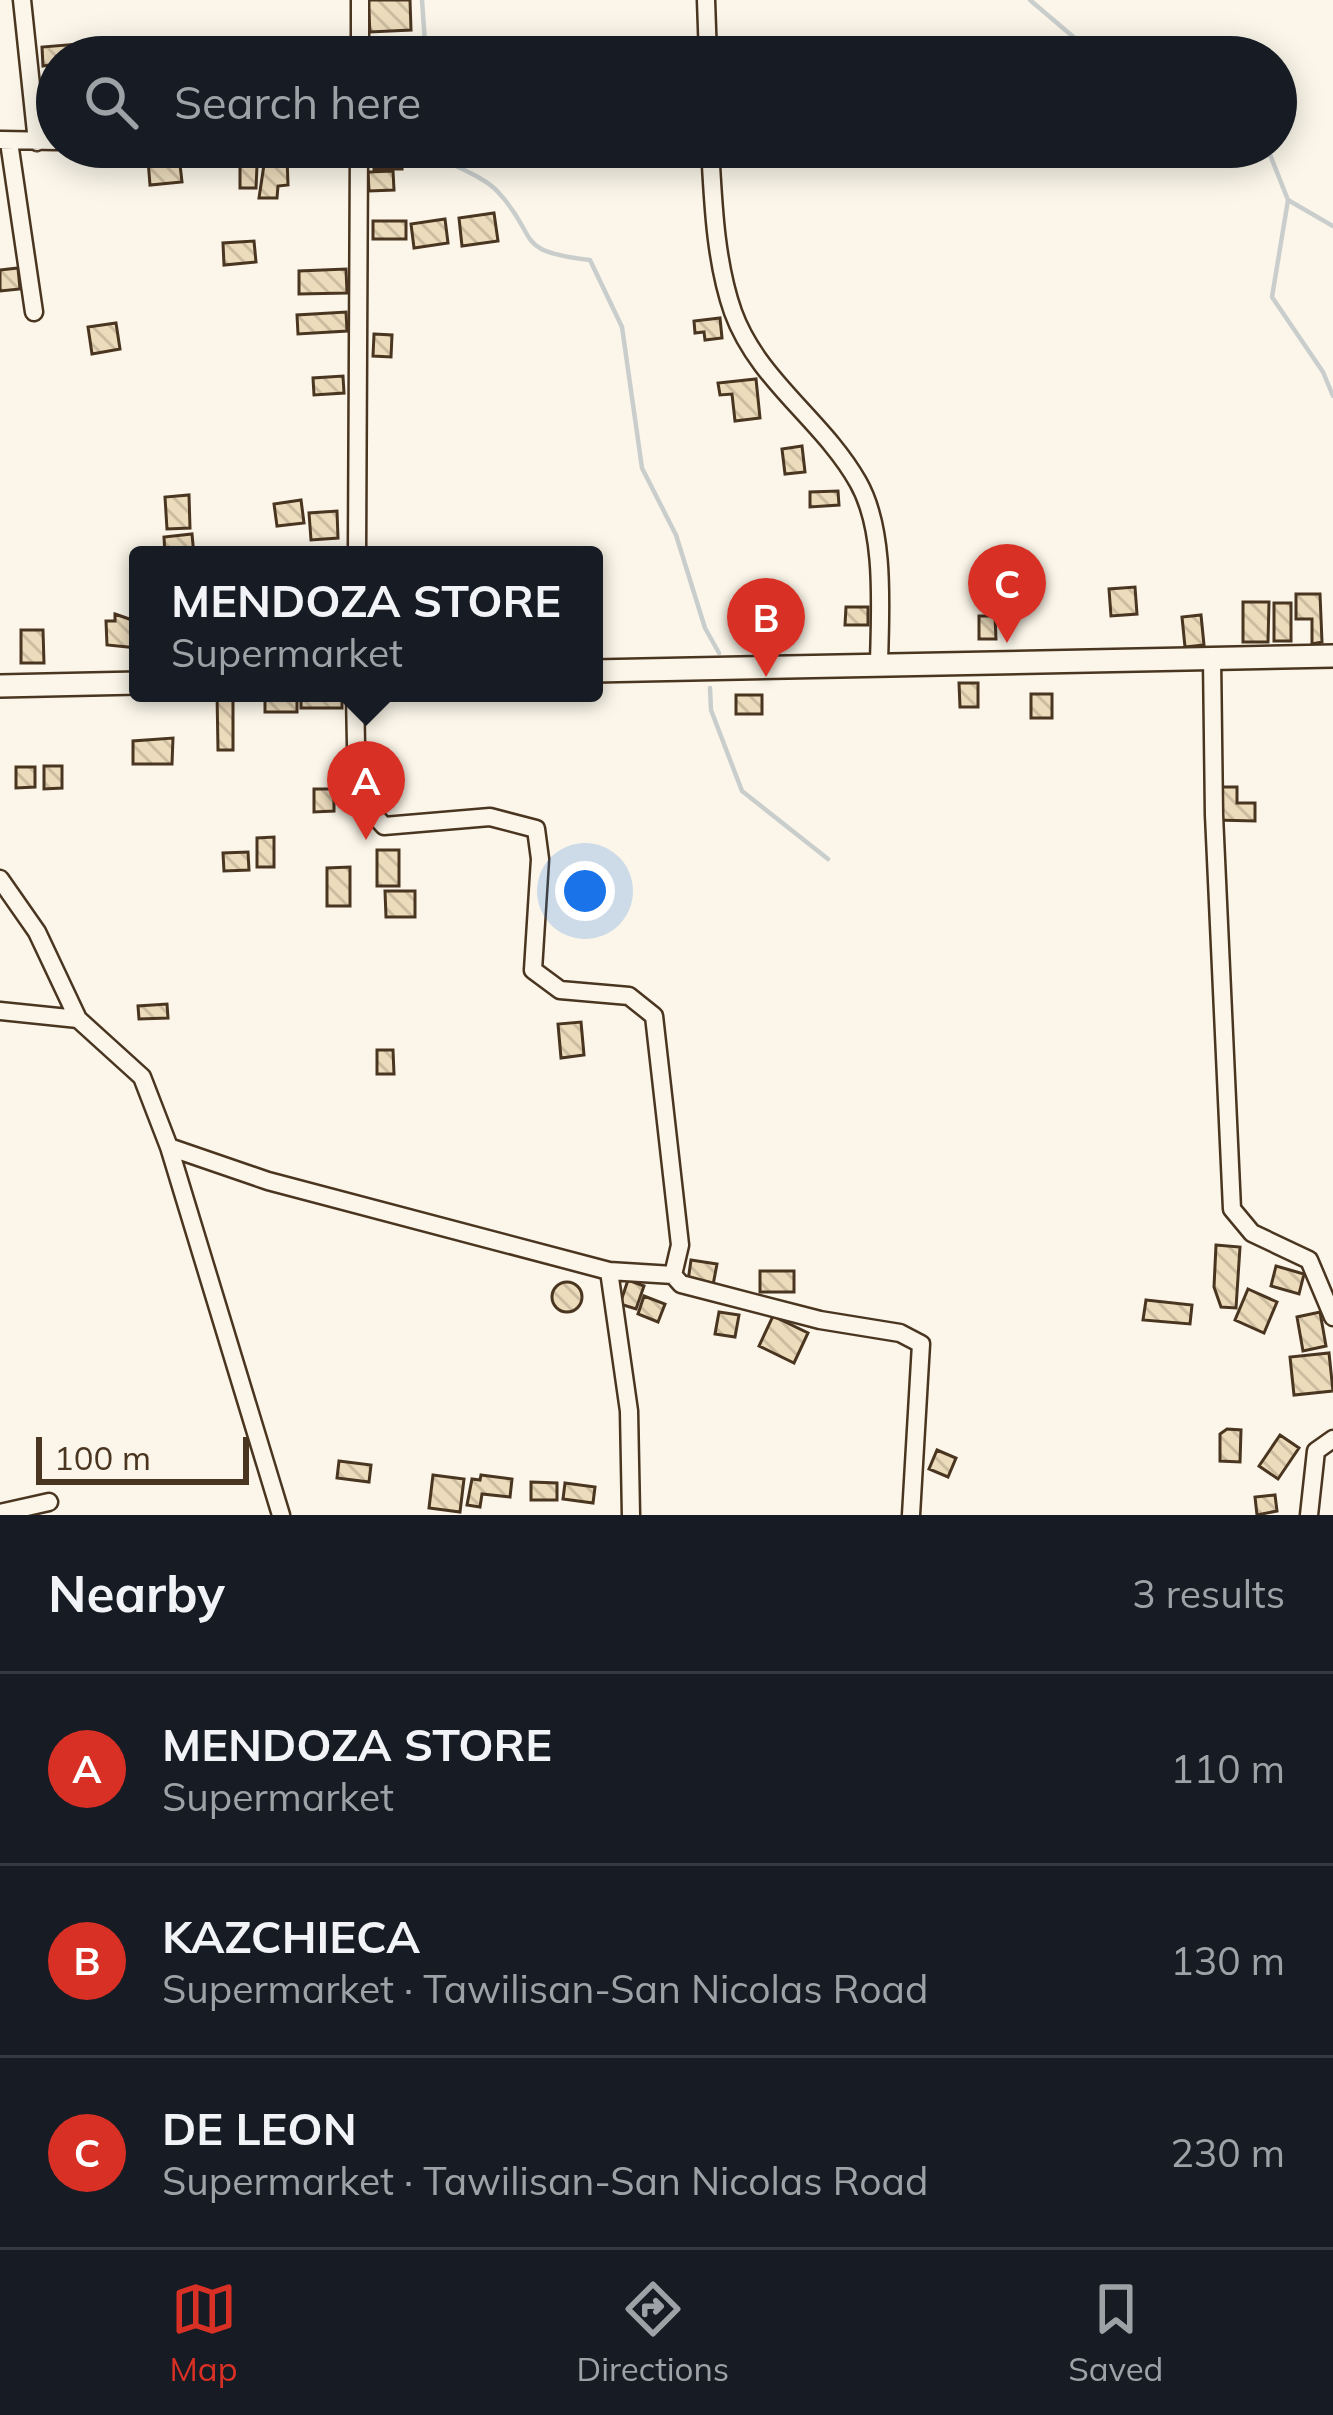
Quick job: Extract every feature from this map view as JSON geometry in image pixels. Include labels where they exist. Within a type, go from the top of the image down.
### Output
[{"type":"main road","points":[[603,671],[1333,656]]},
{"type":"main road","points":[[0,686],[129,683]]},
{"type":"street","points":[[22,0],[36,133]]},
{"type":"street","points":[[360,0],[360,36]]},
{"type":"street","points":[[706,0],[707,36]]},
{"type":"street","points":[[34,312],[5,141],[36,142]]},
{"type":"street","points":[[358,546],[359,168]]},
{"type":"street","points":[[711,168],[714,212],[732,311],[762,368],[860,484],[880,570],[878,664]]},
{"type":"street","points":[[1212,658],[1214,815],[1232,1209],[1252,1233],[1309,1260],[1333,1317]]},
{"type":"street","points":[[355,702],[357,796],[384,826],[490,818],[536,830],[540,859],[532,970],[560,990],[629,996],[654,1016],[680,1245],[673,1275]]},
{"type":"street","points":[[0,879],[37,932],[78,1019],[142,1077],[169,1148],[281,1515]]},
{"type":"street","points":[[0,1011],[78,1019]]},
{"type":"street","points":[[169,1148],[268,1181],[608,1271],[673,1275],[681,1284],[820,1320],[900,1333],[921,1344],[911,1515]]},
{"type":"street","points":[[608,1271],[629,1411],[632,1515]]},
{"type":"street","points":[[1310,1515],[1316,1451],[1333,1439]]},
{"type":"street","points":[[0,1513],[49,1502]]},
{"type":"building","points":[[368,0],[410,0],[411,30],[370,32]]},
{"type":"building","points":[[149,168],[180,168],[182,182],[150,185]]},
{"type":"building","points":[[240,168],[257,168],[256,188],[240,188]]},
{"type":"building","points":[[264,168],[287,168],[288,185],[278,186],[277,198],[259,198]]},
{"type":"building","points":[[393,171],[394,190],[369,191],[368,172]]},
{"type":"building","points":[[494,213],[498,241],[462,246],[459,218]]},
{"type":"building","points":[[445,219],[448,243],[414,248],[411,224]]},
{"type":"building","points":[[373,221],[406,221],[406,239],[373,239]]},
{"type":"building","points":[[254,241],[256,262],[224,265],[223,243]]},
{"type":"building","points":[[18,268],[20,289],[0,291],[0,270]]},
{"type":"building","points":[[346,269],[347,293],[299,294],[299,271]]},
{"type":"building","points":[[346,312],[347,331],[298,334],[297,315]]},
{"type":"building","points":[[720,318],[722,338],[705,340],[704,332],[695,333],[694,321]]},
{"type":"building","points":[[116,323],[120,349],[92,354],[88,327]]},
{"type":"building","points":[[374,334],[392,335],[391,357],[373,356]]},
{"type":"building","points":[[343,376],[344,393],[314,395],[313,378]]},
{"type":"building","points":[[756,379],[760,418],[735,421],[732,394],[720,395],[718,383]]},
{"type":"building","points":[[802,446],[805,472],[785,474],[782,449]]},
{"type":"building","points":[[838,491],[839,505],[810,507],[810,492]]},
{"type":"building","points":[[189,495],[190,528],[167,529],[165,497]]},
{"type":"building","points":[[301,500],[304,523],[277,526],[274,504]]},
{"type":"building","points":[[337,511],[338,538],[311,540],[309,513]]},
{"type":"building","points":[[192,534],[193,546],[164,546],[164,537]]},
{"type":"building","points":[[1135,587],[1137,614],[1111,616],[1109,589]]},
{"type":"building","points":[[1296,594],[1320,594],[1322,642],[1312,644],[1312,619],[1296,619]]},
{"type":"building","points":[[1243,602],[1269,602],[1268,642],[1243,642]]},
{"type":"building","points":[[1274,603],[1291,603],[1291,641],[1274,641]]},
{"type":"building","points":[[846,607],[868,607],[868,625],[845,625]]},
{"type":"building","points":[[115,614],[129,619],[129,647],[107,645],[106,621],[115,621]]},
{"type":"building","points":[[1201,615],[1204,645],[1185,647],[1182,617]]},
{"type":"building","points":[[979,616],[995,616],[996,639],[979,639]]},
{"type":"building","points":[[21,630],[43,630],[44,663],[21,663]]},
{"type":"building","points":[[959,683],[978,683],[978,707],[960,707]]},
{"type":"building","points":[[1031,694],[1052,694],[1052,718],[1031,718]]},
{"type":"building","points":[[736,695],[762,695],[762,714],[736,714]]},
{"type":"building","points":[[217,702],[233,702],[233,750],[218,750]]},
{"type":"building","points":[[265,702],[297,702],[297,712],[265,712]]},
{"type":"building","points":[[301,702],[342,702],[342,708],[301,708]]},
{"type":"building","points":[[173,738],[172,764],[133,764],[133,741]]},
{"type":"building","points":[[44,766],[62,766],[62,788],[44,789]]},
{"type":"building","points":[[16,767],[35,767],[35,787],[16,788]]},
{"type":"building","points":[[1217,787],[1237,787],[1237,803],[1255,803],[1255,821],[1216,820]]},
{"type":"building","points":[[314,789],[334,789],[334,811],[314,812]]},
{"type":"building","points":[[274,837],[274,867],[257,867],[257,838]]},
{"type":"building","points":[[377,850],[399,850],[399,886],[377,886]]},
{"type":"building","points":[[248,852],[249,870],[224,871],[223,853]]},
{"type":"building","points":[[350,867],[350,906],[327,906],[327,868]]},
{"type":"building","points":[[385,891],[415,891],[415,917],[386,917]]},
{"type":"building","points":[[167,1004],[168,1018],[139,1019],[138,1006]]},
{"type":"building","points":[[581,1022],[584,1055],[561,1058],[558,1024]]},
{"type":"building","points":[[377,1050],[393,1050],[394,1074],[377,1074]]},
{"type":"building","points":[[1216,1245],[1240,1247],[1236,1308],[1221,1307],[1214,1287]]},
{"type":"building","points":[[691,1260],[717,1264],[713,1285],[688,1281]]},
{"type":"building","points":[[1276,1266],[1304,1274],[1299,1294],[1271,1286]]},
{"type":"building","points":[[760,1271],[794,1271],[794,1292],[760,1292]]},
{"type":"building","points":[[628,1280],[644,1286],[636,1309],[620,1304]]},
{"type":"building","points":[[567,1282],[578,1286],[582,1297],[578,1308],[567,1312],[556,1308],[552,1297],[556,1286]]},
{"type":"building","points":[[1248,1289],[1277,1302],[1264,1333],[1235,1320]]},
{"type":"building","points":[[644,1296],[665,1304],[658,1322],[638,1314]]},
{"type":"building","points":[[1146,1300],[1192,1305],[1190,1324],[1143,1320]]},
{"type":"building","points":[[719,1312],[739,1315],[735,1337],[715,1334]]},
{"type":"building","points":[[1320,1312],[1326,1346],[1303,1351],[1297,1317]]},
{"type":"building","points":[[773,1316],[808,1333],[794,1363],[759,1346]]},
{"type":"building","points":[[1329,1353],[1333,1391],[1294,1395],[1290,1357]]},
{"type":"building","points":[[1227,1429],[1241,1430],[1240,1462],[1220,1461],[1220,1434]]},
{"type":"building","points":[[1280,1435],[1299,1448],[1278,1479],[1259,1466]]},
{"type":"building","points":[[937,1450],[956,1458],[948,1477],[929,1469]]},
{"type":"building","points":[[339,1461],[371,1465],[369,1482],[337,1478]]},
{"type":"building","points":[[433,1475],[464,1479],[460,1512],[429,1508]]},
{"type":"building","points":[[481,1475],[512,1479],[510,1497],[482,1494],[480,1507],[467,1505],[472,1479],[480,1480]]},
{"type":"building","points":[[531,1482],[557,1483],[557,1500],[531,1500]]},
{"type":"building","points":[[565,1483],[595,1487],[593,1503],[563,1499]]},
{"type":"building","points":[[1275,1495],[1277,1511],[1257,1515],[1255,1497]]},
{"type":"waterway","points":[[422,0],[425,36]]},
{"type":"waterway","points":[[1030,0],[1072,36]]},
{"type":"waterway","points":[[460,168],[492,186],[538,247],[590,260],[622,327],[642,468],[676,535],[705,628],[719,653]]},
{"type":"waterway","points":[[1275,168],[1288,200],[1272,297],[1323,372],[1333,396]]},
{"type":"waterway","points":[[1288,200],[1333,226]]},
{"type":"waterway","points":[[710,688],[711,710],[742,791],[828,859]]},
{"type":"place","name":"DE LEON","points":[[1007,643]]},
{"type":"place","name":"KAZCHIECA","points":[[766,677]]},
{"type":"place","name":"MENDOZA STORE","points":[[366,840]]}]
